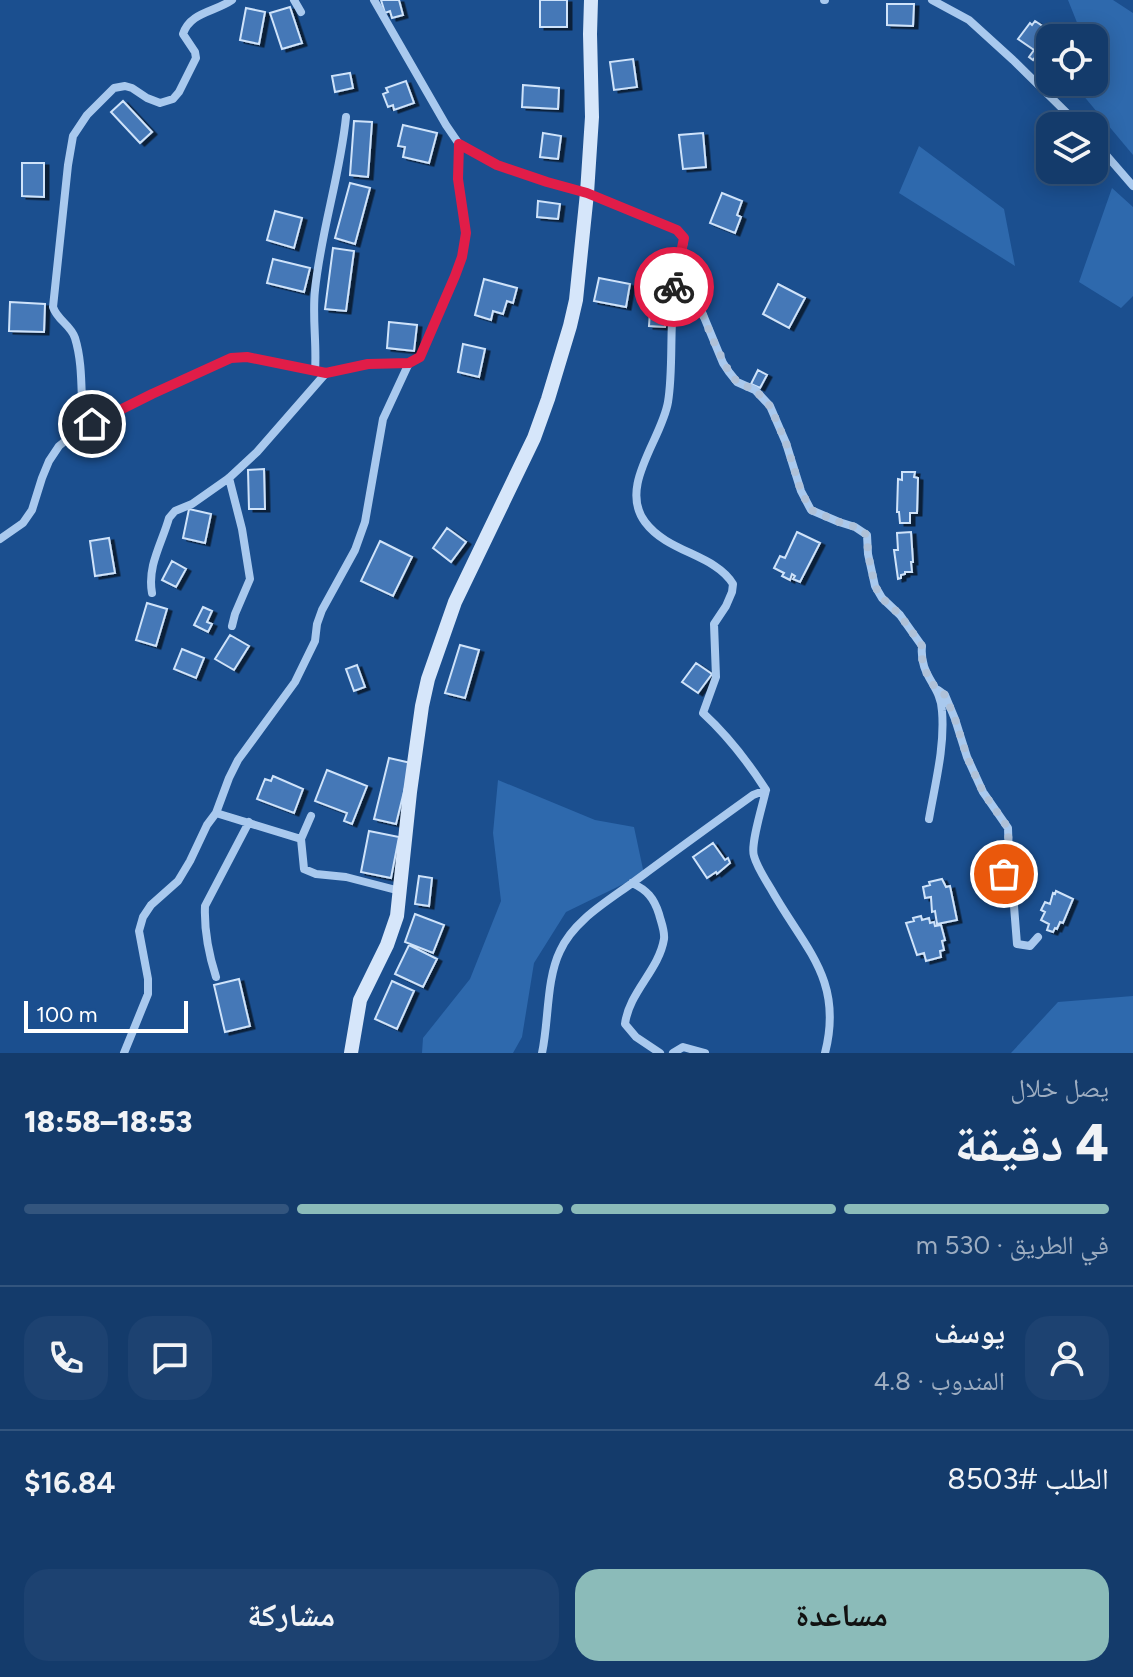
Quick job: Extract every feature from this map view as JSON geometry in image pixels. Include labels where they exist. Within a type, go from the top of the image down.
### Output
[{"type":"main road","points":[[351,1053],[360,1000],[387,945],[397,916],[410,792],[428,679],[455,602],[534,438],[576,300],[592,117],[591,0]]},
{"type":"street","points":[[84,429],[81,373],[74,334],[56,315],[53,307],[73,136],[87,115],[114,88],[132,88],[160,103],[173,99],[196,58],[183,34],[185,28],[198,16],[232,0]]},
{"type":"street","points":[[294,0],[301,12]]},
{"type":"street","points":[[374,0],[459,144],[497,165],[587,193],[682,233],[683,247],[674,289],[668,402],[642,470],[635,504],[645,522],[659,537],[710,563],[732,581],[732,592],[714,624],[716,677],[703,713],[740,753],[766,790],[753,854],[780,905],[816,960],[828,991],[831,1021],[825,1053]]},
{"type":"street","points":[[932,0],[969,20],[1066,112]]},
{"type":"street","points":[[315,371],[315,292],[326,216],[342,153],[346,117]]},
{"type":"street","points":[[0,539],[23,523],[32,510],[49,461],[59,446],[74,434],[231,358],[247,357],[326,373],[368,364],[409,363],[420,357],[462,257],[466,233],[458,179],[459,144]]},
{"type":"street","points":[[1108,157],[1133,186]]},
{"type":"street","points":[[674,289],[699,305],[717,350],[737,382],[755,390],[770,406],[811,510],[855,527],[867,535],[875,586],[922,646],[924,670],[941,701],[942,723],[929,819]]},
{"type":"street","points":[[124,1053],[148,994],[139,931],[143,917],[151,905],[178,881],[216,813],[238,760],[295,682],[315,641],[322,610],[355,550],[365,522],[383,419],[409,363]]},
{"type":"street","points":[[152,593],[151,570],[169,518],[175,511],[192,504],[229,478],[257,452],[326,373]]},
{"type":"street","points":[[229,478],[250,579],[232,626]]},
{"type":"street","points":[[932,684],[945,695],[983,792],[1008,828],[1009,857],[1004,874],[1014,906],[1017,944],[1030,946],[1038,937]]},
{"type":"street","points":[[542,1053],[552,976],[558,953],[568,936],[594,911],[753,795],[766,790]]},
{"type":"street","points":[[216,813],[301,839]]},
{"type":"street","points":[[311,816],[301,839],[304,869],[400,891]]},
{"type":"street","points":[[216,977],[207,940],[205,906],[249,822]]},
{"type":"street","points":[[632,883],[646,889],[656,905],[665,937],[633,1000],[625,1024],[636,1037],[660,1053]]},
{"type":"street","points":[[673,1053],[683,1047],[705,1053]]},
{"type":"shaded area","points":[[1068,0],[1113,0],[1133,13],[1133,155],[1108,125],[1108,112],[1097,112],[1084,96],[1108,96],[1108,24],[1078,24]]},
{"type":"shaded area","points":[[919,146],[1004,209],[1015,266],[899,193]]},
{"type":"shaded area","points":[[1112,188],[1133,207],[1133,296],[1121,308],[1079,282]]},
{"type":"shaded area","points":[[498,780],[595,820],[634,827],[644,874],[566,912],[534,963],[522,1037],[513,1053],[422,1053],[423,1038],[470,979],[501,901],[493,833]]},
{"type":"shaded area","points":[[1133,996],[1133,1053],[1011,1053],[1058,1002]]},
{"type":"building","points":[[381,0],[399,0],[403,15],[392,18],[390,11],[385,13]]},
{"type":"building","points":[[540,0],[567,0],[567,27],[540,27]]},
{"type":"building","points":[[887,4],[914,4],[913,26],[887,25]]},
{"type":"building","points":[[290,7],[302,43],[282,49],[270,13]]},
{"type":"building","points":[[246,8],[265,12],[259,44],[240,40]]},
{"type":"building","points":[[1035,21],[1040,24],[1036,24],[1036,56],[1033,60],[1029,57],[1034,50],[1018,39],[1030,23],[1032,25]]},
{"type":"building","points":[[633,59],[637,87],[614,90],[610,62]]},
{"type":"building","points":[[350,73],[353,88],[335,92],[332,76]]},
{"type":"building","points":[[406,81],[414,103],[394,110],[393,105],[388,107],[383,94],[388,92],[386,88]]},
{"type":"building","points":[[523,85],[559,88],[558,109],[522,107]]},
{"type":"building","points":[[123,101],[152,132],[140,143],[111,112]]},
{"type":"building","points":[[354,121],[372,122],[368,177],[350,175]]},
{"type":"building","points":[[403,125],[437,133],[429,163],[403,157],[405,147],[398,146]]},
{"type":"building","points":[[543,133],[561,136],[558,159],[540,157]]},
{"type":"building","points":[[703,133],[706,167],[683,169],[679,135]]},
{"type":"building","points":[[22,163],[44,163],[44,197],[22,196]]},
{"type":"building","points":[[350,183],[370,188],[355,244],[335,238]]},
{"type":"building","points":[[722,193],[742,201],[737,215],[741,217],[735,233],[710,223]]},
{"type":"building","points":[[538,201],[560,204],[558,219],[537,217]]},
{"type":"building","points":[[275,211],[302,218],[294,248],[267,240]]},
{"type":"building","points":[[333,248],[354,251],[346,311],[325,309]]},
{"type":"building","points":[[273,259],[310,268],[304,292],[267,283]]},
{"type":"building","points":[[599,278],[630,284],[626,307],[594,301]]},
{"type":"building","points":[[484,279],[517,288],[513,303],[507,301],[503,314],[493,311],[491,320],[475,315]]},
{"type":"building","points":[[778,284],[805,298],[789,328],[763,314]]},
{"type":"building","points":[[651,297],[667,298],[665,327],[649,326]]},
{"type":"building","points":[[10,302],[45,304],[44,332],[9,331]]},
{"type":"building","points":[[389,322],[417,325],[414,351],[387,348]]},
{"type":"building","points":[[463,344],[485,349],[479,377],[458,372]]},
{"type":"building","points":[[758,370],[767,375],[760,388],[751,384]]},
{"type":"building","points":[[264,469],[265,509],[249,509],[248,470]]},
{"type":"building","points":[[902,472],[915,472],[914,477],[918,478],[917,513],[910,513],[910,523],[900,523],[897,512],[898,479],[902,480]]},
{"type":"building","points":[[189,509],[211,514],[205,543],[183,538]]},
{"type":"building","points":[[447,528],[466,542],[451,562],[433,548]]},
{"type":"building","points":[[797,532],[820,543],[800,582],[793,579],[795,576],[792,574],[790,580],[782,576],[784,573],[774,568],[780,556],[785,558]]},
{"type":"building","points":[[911,532],[912,572],[905,572],[898,579],[894,550],[898,550],[897,533]]},
{"type":"building","points":[[109,538],[115,573],[95,576],[90,541]]},
{"type":"building","points":[[380,541],[412,557],[393,596],[361,581]]},
{"type":"building","points":[[172,561],[186,569],[176,587],[162,580]]},
{"type":"building","points":[[147,603],[167,609],[156,646],[136,640]]},
{"type":"building","points":[[203,607],[212,611],[207,622],[212,624],[208,632],[194,625]]},
{"type":"building","points":[[230,635],[249,646],[234,670],[215,659]]},
{"type":"building","points":[[460,645],[479,650],[465,698],[445,693]]},
{"type":"building","points":[[182,649],[204,658],[196,678],[174,669]]},
{"type":"building","points":[[696,663],[712,674],[698,693],[682,682]]},
{"type":"building","points":[[357,665],[365,687],[354,691],[346,669]]},
{"type":"building","points":[[389,758],[411,763],[396,824],[374,819]]},
{"type":"building","points":[[327,770],[367,786],[352,824],[344,821],[347,813],[315,801]]},
{"type":"building","points":[[273,776],[303,789],[294,813],[257,799],[265,779],[271,781]]},
{"type":"building","points":[[369,831],[399,837],[391,878],[361,872]]},
{"type":"building","points":[[713,843],[730,863],[707,878],[693,857]]},
{"type":"building","points":[[419,876],[432,878],[429,906],[415,904]]},
{"type":"building","points":[[942,879],[946,887],[950,886],[957,920],[937,924],[931,897],[925,898],[923,887]]},
{"type":"building","points":[[1056,891],[1073,899],[1063,923],[1060,922],[1053,932],[1047,930],[1049,924],[1041,920],[1045,912],[1041,910],[1045,902],[1050,904]]},
{"type":"building","points":[[415,914],[444,925],[433,953],[405,942]]},
{"type":"building","points":[[921,916],[922,920],[929,918],[935,926],[941,925],[945,940],[942,941],[944,950],[940,951],[941,957],[926,961],[924,953],[917,955],[906,923]]},
{"type":"building","points":[[409,945],[437,959],[423,987],[395,974]]},
{"type":"building","points":[[239,979],[250,1026],[225,1032],[214,985]]},
{"type":"building","points":[[392,981],[414,991],[397,1029],[375,1019]]},
{"type":"way so far","points":[[674,287],[696,301],[702,309],[723,363],[737,382],[755,390],[770,406],[811,510],[855,527],[867,535],[875,586],[918,638],[929,681],[945,695],[983,792],[1008,828],[1009,857],[1004,874]]},
{"type":"route","points":[[92,424],[231,358],[247,357],[326,373],[368,364],[409,363],[420,357],[462,257],[466,233],[458,179],[459,144],[497,165],[587,193],[682,233],[683,247],[674,287]]}]
